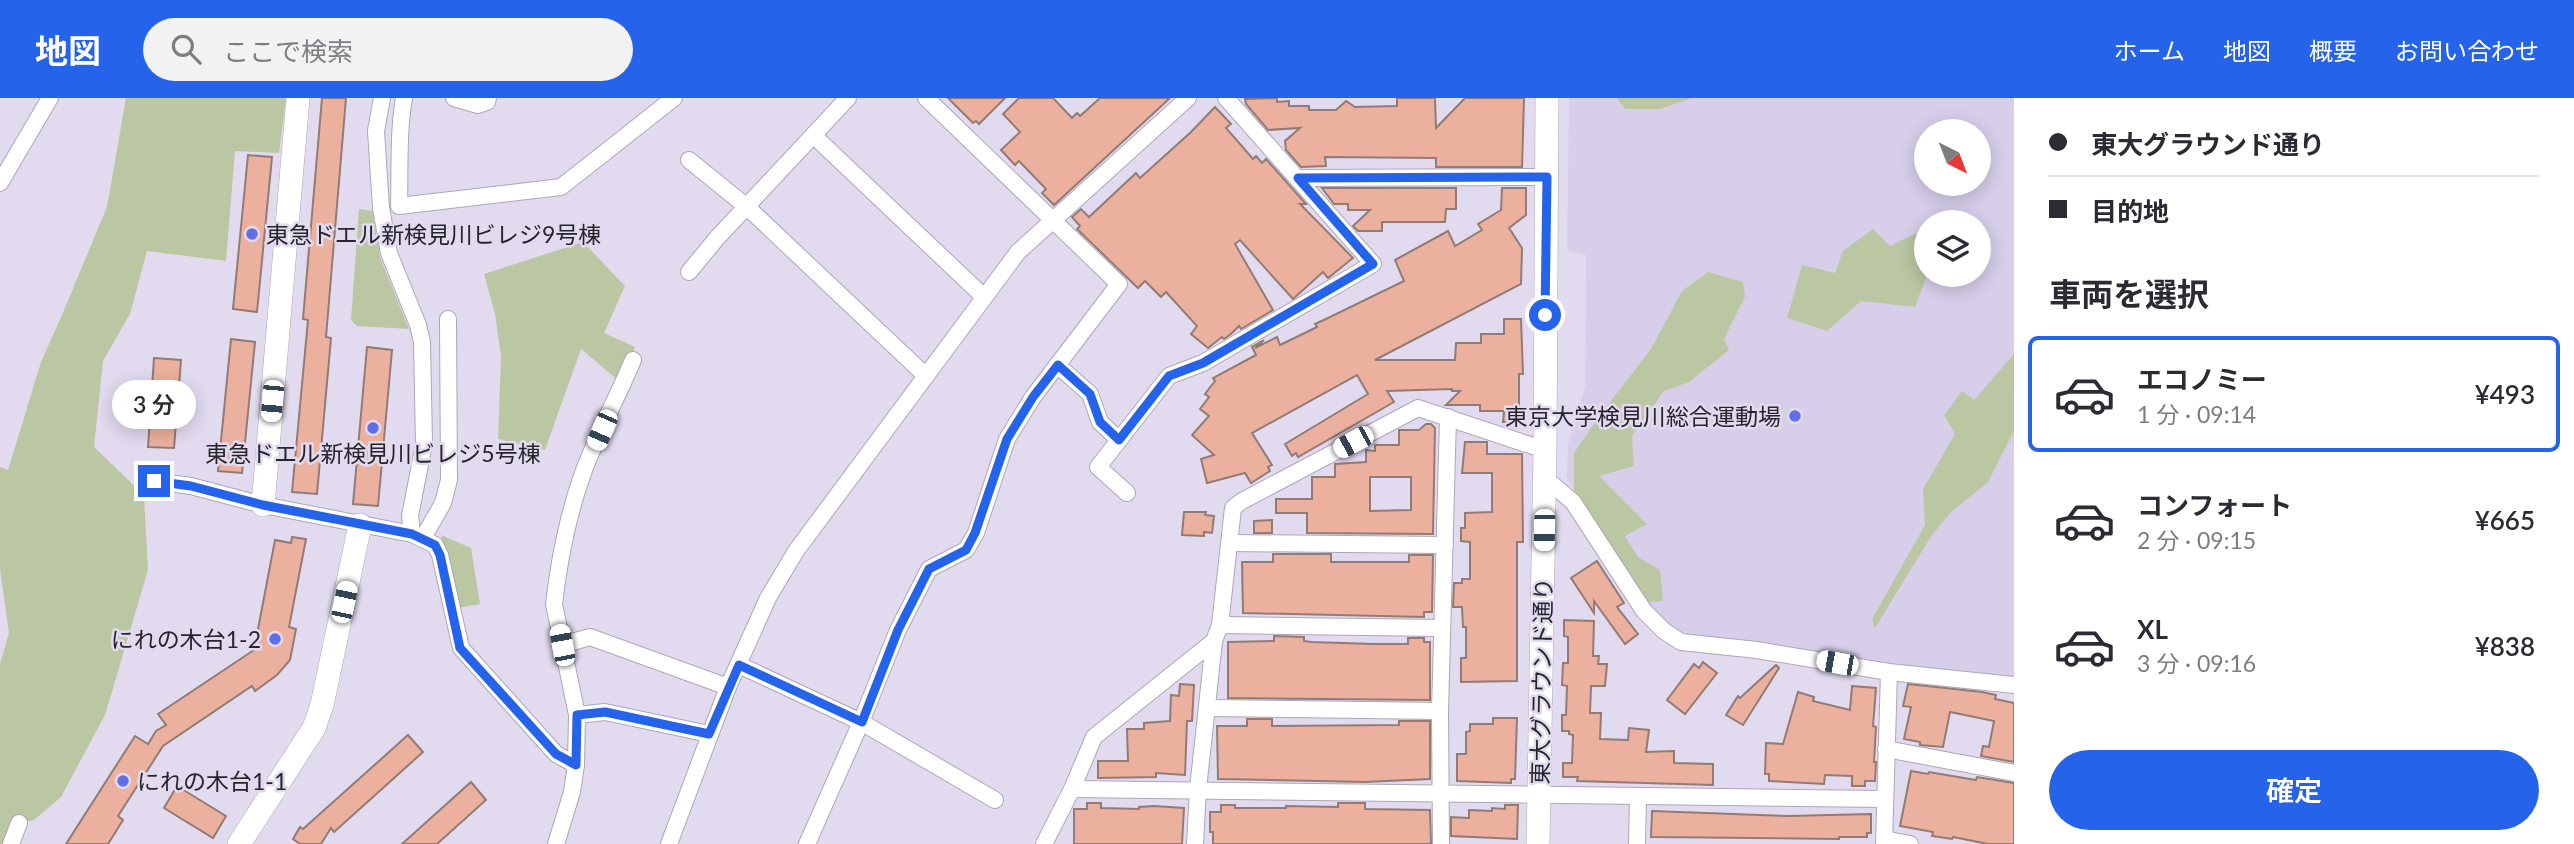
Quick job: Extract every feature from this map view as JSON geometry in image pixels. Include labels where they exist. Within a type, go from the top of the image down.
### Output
[{"type":"street","points":[[0,183],[50,98]]},
{"type":"street","points":[[263,505],[298,98]]},
{"type":"street","points":[[382,98],[376,131],[381,208],[388,253],[418,325],[422,342],[424,444],[410,516],[417,536]]},
{"type":"street","points":[[404,98],[399,126],[399,206],[561,187],[674,98]]},
{"type":"street","points":[[454,98],[478,104],[487,102],[488,98]]},
{"type":"street","points":[[689,272],[848,98]]},
{"type":"street","points":[[807,844],[862,722],[898,630],[929,569],[966,550],[975,533],[1007,439],[1033,397],[1119,284],[926,98]]},
{"type":"street","points":[[669,844],[728,687],[768,598],[796,551],[1018,252],[1188,98]]},
{"type":"street","points":[[1127,493],[1098,467],[1169,376],[1203,363],[1373,264],[1226,98]]},
{"type":"street","name":"東大グラウンド通り","points":[[1538,844],[1545,450],[1547,98]]},
{"type":"street","points":[[813,135],[984,297]]},
{"type":"street","points":[[688,160],[747,207],[926,376]]},
{"type":"street","points":[[1298,178],[1547,177]]},
{"type":"street","points":[[417,536],[443,503],[449,480],[449,319]]},
{"type":"street","points":[[556,844],[572,792],[576,765],[577,715],[554,604],[565,538],[583,473],[633,360]]},
{"type":"street","points":[[1058,365],[1090,394],[1100,422],[1119,440]]},
{"type":"street","points":[[1195,844],[1198,789],[1214,641],[1220,625],[1233,508],[1418,408],[1545,450]]},
{"type":"street","points":[[1441,844],[1440,711],[1448,417]]},
{"type":"street","points":[[1544,477],[1573,502],[1644,611],[1672,637],[1692,644],[1757,650],[1889,672],[2014,685]]},
{"type":"street","points":[[154,481],[191,486],[263,505],[417,536],[435,545],[440,555],[460,648],[556,754],[576,765]]},
{"type":"street","points":[[239,844],[314,728],[322,705],[360,525]]},
{"type":"street","points":[[1231,543],[1445,545]]},
{"type":"street","points":[[1220,625],[1442,628]]},
{"type":"street","points":[[562,645],[590,637],[728,687]]},
{"type":"street","points":[[1044,844],[1094,737],[1214,641]]},
{"type":"street","points":[[739,665],[862,722],[995,800]]},
{"type":"street","points":[[1889,672],[1883,799],[1884,842],[1910,844]]},
{"type":"street","points":[[1207,708],[1440,711]]},
{"type":"street","points":[[577,715],[605,712],[709,734]]},
{"type":"street","points":[[1886,749],[2014,773]]},
{"type":"street","points":[[1072,789],[1883,799]]},
{"type":"street","points":[[1637,844],[1638,797]]},
{"type":"street","points":[[11,844],[19,823]]},
{"type":"shaded area","name":"東京大学検見川総合運動場","points":[[1569,98],[2014,98],[2014,679],[1870,662],[1803,649],[1689,635],[1671,627],[1660,618],[1567,479],[1568,445],[1585,386],[1586,255],[1567,250]]},
{"type":"green space","points":[[126,98],[286,98],[279,153],[235,151],[226,261],[147,251],[130,314],[103,361],[94,447],[144,495],[148,570],[105,715],[61,797],[34,820],[19,823],[10,844],[0,844],[0,664],[9,633],[0,569],[0,467],[8,470],[41,362],[107,207]]},
{"type":"green space","points":[[1617,98],[1692,98],[1660,109],[1625,109]]},
{"type":"green space","points":[[359,209],[373,211],[380,257],[409,329],[357,326],[351,320]]},
{"type":"green space","points":[[1873,229],[1890,246],[1914,234],[1914,287],[1922,287],[1915,307],[1861,301],[1827,331],[1787,318],[1802,265],[1835,273],[1843,251]]},
{"type":"green space","points":[[583,242],[625,286],[604,333],[635,347],[619,381],[581,349],[545,450],[498,439],[501,356],[495,314],[484,274]]},
{"type":"green space","points":[[1708,272],[1743,282],[1745,297],[1724,339],[1729,350],[1689,382],[1664,391],[1632,436],[1634,466],[1599,476],[1647,524],[1625,536],[1638,557],[1660,570],[1663,601],[1649,602],[1574,490],[1574,453],[1651,349],[1682,291]]},
{"type":"green space","points":[[2014,354],[2014,431],[1988,482],[1950,513],[1932,535],[1875,628],[1872,619],[1925,525],[1923,489],[1955,434],[1944,415],[1962,391],[1974,400]]},
{"type":"green space","points":[[441,535],[471,548],[480,604],[457,608]]},
{"type":"building","points":[[322,98],[346,98],[326,337],[331,338],[317,494],[292,492],[308,320],[303,319]]},
{"type":"building","points":[[948,98],[1005,98],[979,124],[976,121],[973,123]]},
{"type":"building","points":[[1019,98],[1053,98],[1072,118],[1077,113],[1080,116],[1100,98],[1170,98],[1054,205],[1042,193],[1046,189],[1019,161],[1015,165],[1001,150],[1020,132],[1003,114]]},
{"type":"building","points":[[1277,98],[1277,102],[1289,101],[1289,106],[1309,106],[1309,110],[1336,110],[1346,101],[1355,107],[1397,106],[1397,98],[1435,98],[1436,128],[1465,98],[1524,98],[1522,167],[1436,167],[1436,158],[1325,157],[1326,166],[1301,167],[1286,150],[1285,141],[1300,128],[1268,130],[1246,104],[1245,99]]},
{"type":"building","points":[[1215,107],[1231,124],[1226,128],[1253,159],[1256,156],[1262,163],[1266,159],[1306,204],[1300,204],[1353,258],[1328,278],[1323,272],[1293,299],[1240,240],[1235,244],[1273,310],[1241,329],[1239,326],[1208,348],[1191,334],[1197,326],[1166,292],[1161,297],[1145,281],[1138,288],[1077,229],[1080,226],[1072,217],[1081,209],[1089,217],[1136,173],[1140,178]]},
{"type":"building","name":"東急ドエル新検見川ビレジ9号棟","points":[[248,155],[272,157],[257,312],[233,309]]},
{"type":"building","points":[[1322,188],[1456,188],[1456,209],[1446,209],[1445,222],[1382,222],[1382,231],[1358,231],[1353,226],[1370,210],[1348,210],[1348,204],[1334,204]]},
{"type":"building","points":[[1502,188],[1526,188],[1526,215],[1509,228],[1522,248],[1521,284],[1375,360],[1455,360],[1456,343],[1481,343],[1481,334],[1504,334],[1504,319],[1521,319],[1523,374],[1519,374],[1519,423],[1503,422],[1504,411],[1480,411],[1480,405],[1446,405],[1460,391],[1452,389],[1387,391],[1394,402],[1298,457],[1296,453],[1292,456],[1285,444],[1368,394],[1357,375],[1252,433],[1272,465],[1268,467],[1270,471],[1251,483],[1245,473],[1207,483],[1201,459],[1214,455],[1192,435],[1209,416],[1200,409],[1209,397],[1205,394],[1215,381],[1213,378],[1256,355],[1252,347],[1264,340],[1255,348],[1277,337],[1280,345],[1317,327],[1315,324],[1404,281],[1395,260],[1448,231],[1455,246],[1482,230],[1478,224],[1501,210]]},
{"type":"building","points":[[231,339],[255,342],[242,473],[218,471]]},
{"type":"building","name":"東急ドエル新検見川ビレジ5号棟","points":[[367,347],[392,350],[378,506],[353,504]]},
{"type":"building","points":[[154,358],[181,360],[174,448],[148,447]]},
{"type":"building","points":[[1426,424],[1435,428],[1433,534],[1307,533],[1307,513],[1276,513],[1276,499],[1312,499],[1312,477],[1335,477],[1335,464],[1366,462],[1366,450],[1375,451],[1375,445],[1399,445],[1399,430],[1419,430]],"holes":[[[1370,477],[1411,477],[1411,510],[1370,511]]]},
{"type":"building","points":[[1465,442],[1487,442],[1487,454],[1522,454],[1523,542],[1517,542],[1517,681],[1461,682],[1461,658],[1466,658],[1466,627],[1463,627],[1462,607],[1453,607],[1454,583],[1470,579],[1470,542],[1461,541],[1461,528],[1465,528],[1465,513],[1492,512],[1492,473],[1462,473]]},
{"type":"building","points":[[1184,512],[1206,512],[1205,515],[1214,516],[1212,533],[1204,532],[1204,536],[1182,535]]},
{"type":"building","points":[[1272,520],[1272,533],[1254,533],[1254,521]]},
{"type":"building","name":"にれの木台1-2","points":[[292,537],[306,539],[289,627],[296,629],[290,660],[277,675],[255,691],[252,686],[163,746],[118,816],[123,820],[108,844],[66,844],[135,736],[148,744],[156,731],[166,725],[158,714],[254,650],[275,540],[291,543]]},
{"type":"building","points":[[1273,554],[1331,554],[1331,562],[1409,562],[1409,555],[1433,555],[1432,612],[1424,612],[1424,617],[1243,613],[1242,562],[1273,562]]},
{"type":"building","points":[[1597,561],[1624,603],[1617,607],[1638,634],[1625,644],[1594,601],[1594,613],[1571,578]]},
{"type":"building","points":[[1564,620],[1594,621],[1593,656],[1599,656],[1598,664],[1607,664],[1605,686],[1591,686],[1590,713],[1601,713],[1600,739],[1628,740],[1629,728],[1649,730],[1646,752],[1674,751],[1674,763],[1713,764],[1713,785],[1577,781],[1578,777],[1563,777],[1563,763],[1572,763],[1573,735],[1569,734],[1569,731],[1562,731],[1562,715],[1566,715],[1567,686],[1562,685],[1563,663],[1568,663],[1568,637],[1564,636]]},
{"type":"building","points":[[1274,636],[1304,637],[1304,641],[1311,642],[1374,644],[1408,644],[1408,638],[1424,638],[1424,642],[1430,642],[1430,700],[1228,698],[1228,642],[1274,641]]},
{"type":"building","points":[[1703,662],[1717,673],[1685,714],[1667,700],[1694,664],[1699,668]]},
{"type":"building","points":[[1776,665],[1779,668],[1743,725],[1726,715],[1738,696],[1740,698]]},
{"type":"building","points":[[1180,684],[1194,685],[1192,721],[1187,721],[1185,775],[1156,773],[1156,777],[1098,778],[1098,761],[1128,761],[1127,729],[1144,729],[1144,723],[1170,721],[1171,695],[1179,696]]},
{"type":"building","points":[[1908,684],[1982,692],[1996,695],[1995,699],[2014,703],[2014,762],[1981,756],[1983,746],[1989,747],[1994,721],[1950,712],[1943,747],[1920,745],[1920,742],[1904,739],[1911,707],[1903,706]]},
{"type":"building","points":[[1852,686],[1876,688],[1873,726],[1876,727],[1875,781],[1865,781],[1865,786],[1852,786],[1852,776],[1825,775],[1824,784],[1769,781],[1769,774],[1765,774],[1766,743],[1783,744],[1798,692],[1814,697],[1813,701],[1850,710]]},
{"type":"building","points":[[1493,718],[1517,718],[1515,779],[1511,779],[1511,783],[1457,781],[1457,754],[1466,754],[1466,732],[1470,731],[1470,724],[1493,724]]},
{"type":"building","points":[[1247,719],[1272,719],[1272,726],[1399,725],[1399,721],[1430,721],[1430,779],[1365,782],[1218,779],[1217,726],[1247,726]]},
{"type":"building","points":[[408,735],[423,752],[334,832],[331,828],[321,844],[300,844],[293,839],[300,827],[303,829]]},
{"type":"building","points":[[1911,771],[2014,783],[2014,844],[1988,844],[1932,836],[1933,832],[1900,826]]},
{"type":"building","points":[[471,782],[486,800],[437,844],[402,844]]},
{"type":"building","points":[[177,786],[226,816],[213,838],[164,808]]},
{"type":"building","points":[[1087,803],[1101,803],[1101,808],[1184,808],[1182,844],[1074,844],[1074,809],[1087,809]]},
{"type":"building","points":[[1338,803],[1365,803],[1365,809],[1430,810],[1431,844],[1213,844],[1210,812],[1221,812],[1221,805],[1235,805],[1235,808],[1286,808],[1338,807]]},
{"type":"building","points":[[1505,805],[1518,805],[1517,839],[1451,836],[1451,817],[1469,818],[1469,810],[1492,811],[1492,808],[1505,809]]},
{"type":"building","points":[[1652,811],[1788,816],[1871,814],[1871,833],[1867,833],[1867,837],[1839,839],[1651,837]]},
{"type":"place","name":"東急ドエル新検見川ビレジ9号棟","points":[[252,234]]},
{"type":"place","name":"東京大学検見川総合運動場","points":[[1795,416]]},
{"type":"place","name":"東急ドエル新検見川ビレジ5号棟","points":[[373,428]]},
{"type":"place","name":"にれの木台1-2","points":[[275,639]]},
{"type":"place","name":"にれの木台1-1","points":[[123,781]]},
{"type":"route","points":[[154,481],[191,486],[263,505],[412,534],[435,545],[440,555],[460,648],[556,754],[576,765],[577,715],[605,712],[709,734],[739,665],[862,722],[898,630],[929,569],[966,550],[975,533],[1007,439],[1033,397],[1058,365],[1090,394],[1100,422],[1119,440],[1169,376],[1203,363],[1373,264],[1298,178],[1547,177],[1545,315]]}]
